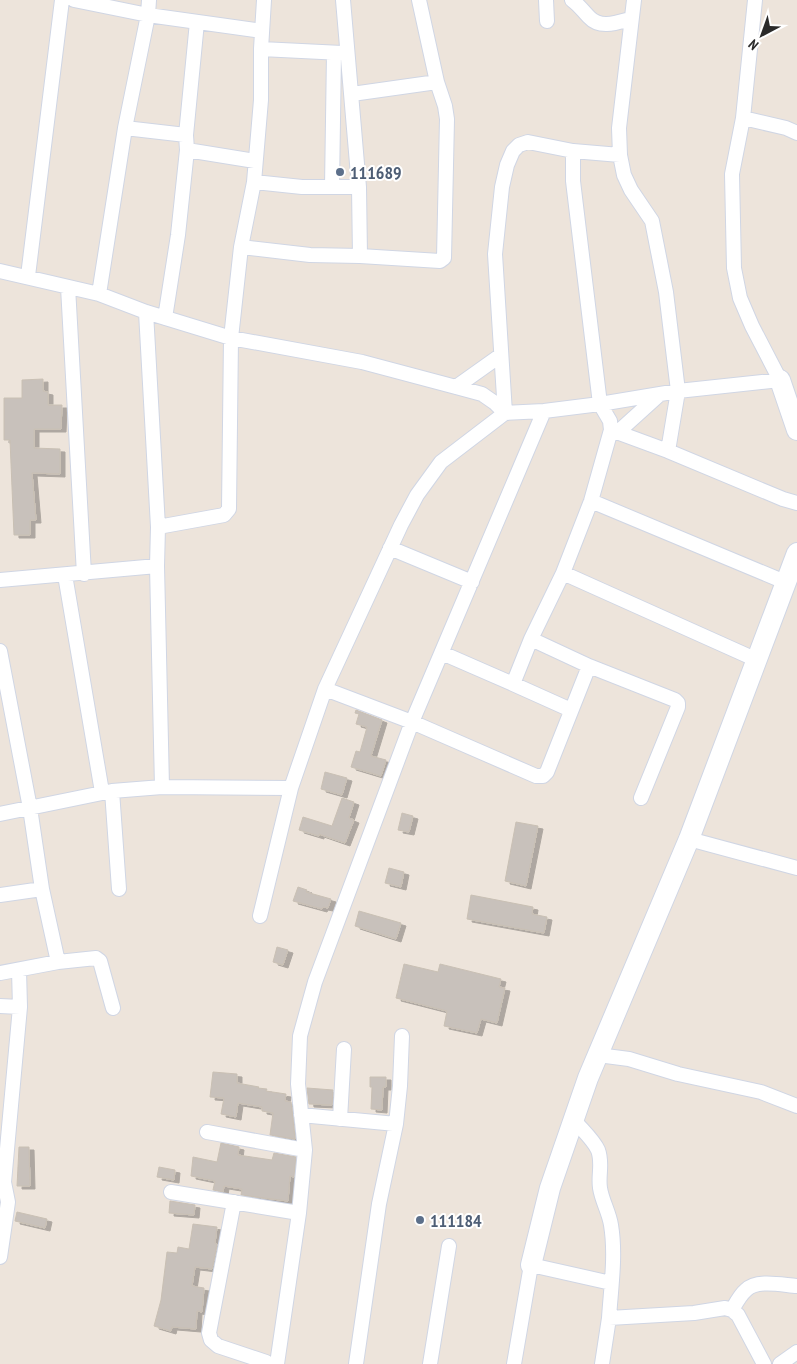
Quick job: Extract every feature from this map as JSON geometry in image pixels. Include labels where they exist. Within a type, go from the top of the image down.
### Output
[{"type":"street","points":[[28,276],[62,0]]},
{"type":"street","points":[[74,0],[148,16],[262,31]]},
{"type":"street","points":[[99,294],[124,128],[148,16],[149,0]]},
{"type":"street","points":[[158,527],[224,515],[230,509],[231,338],[241,246],[254,182],[261,100],[261,49],[264,0]]},
{"type":"street","points":[[343,0],[359,187],[360,256]]},
{"type":"street","points":[[241,246],[310,255],[440,261],[444,258],[446,106],[437,82],[418,0]]},
{"type":"street","points":[[546,0],[547,22]]},
{"type":"street","points":[[572,0],[595,22],[601,24],[612,24],[630,19]]},
{"type":"street","points":[[634,0],[630,19],[619,128],[620,154],[624,175],[631,190],[652,221],[656,233],[666,292],[678,391],[668,450]]},
{"type":"street","points":[[755,0],[743,118],[732,174],[734,268],[740,298],[780,380],[797,430]]},
{"type":"street","points":[[165,318],[178,235],[197,22]]},
{"type":"street","points":[[261,49],[348,53]]},
{"type":"street","points":[[332,187],[334,53]]},
{"type":"street","points":[[352,94],[437,82]]},
{"type":"street","points":[[743,118],[786,128],[797,133]]},
{"type":"street","points":[[124,128],[186,135]]},
{"type":"street","points":[[505,413],[495,254],[502,187],[507,165],[513,151],[519,145],[528,142],[573,151],[620,154]]},
{"type":"street","points":[[187,150],[255,161]]},
{"type":"street","points":[[573,151],[573,181],[600,404],[614,431],[668,450],[797,504]]},
{"type":"street","points":[[254,182],[302,187],[359,187]]},
{"type":"street","points":[[0,271],[99,294],[146,312],[231,338],[362,362],[482,394],[505,413]]},
{"type":"street","points":[[68,287],[84,574]]},
{"type":"street","points":[[146,312],[158,527],[157,566],[162,787]]},
{"type":"street","points":[[456,387],[501,355]]},
{"type":"street","points":[[260,916],[290,788],[325,689],[417,494],[441,462],[505,413],[544,411],[678,391],[780,380]]},
{"type":"street","points":[[513,684],[531,639],[563,573],[591,501],[614,431],[660,394]]},
{"type":"street","points":[[234,1202],[209,1333],[211,1340],[218,1346],[272,1363],[299,1213],[305,1150],[298,1084],[300,1036],[315,982],[412,722],[544,411]]},
{"type":"street","points":[[591,501],[786,582]]},
{"type":"street","points":[[390,548],[472,582]]},
{"type":"street","points":[[514,1364],[531,1265],[550,1188],[598,1055],[689,839],[797,553]]},
{"type":"street","points":[[0,580],[157,566]]},
{"type":"street","points":[[563,573],[757,660]]},
{"type":"street","points":[[64,575],[107,791],[119,890]]},
{"type":"street","points":[[531,639],[589,666],[678,703],[642,798]]},
{"type":"street","points":[[0,651],[30,808],[42,889],[58,962]]},
{"type":"street","points":[[442,653],[571,710]]},
{"type":"street","points":[[325,689],[412,722],[536,776],[543,776],[547,772],[589,666]]},
{"type":"street","points":[[0,814],[107,791],[162,787],[290,788]]},
{"type":"street","points":[[689,839],[797,868]]},
{"type":"street","points":[[0,895],[42,889]]},
{"type":"street","points":[[0,973],[58,962],[98,959],[113,1008]]},
{"type":"street","points":[[0,1257],[8,1202],[2,1182],[6,1101],[20,1007],[19,970]]},
{"type":"street","points":[[0,1006],[20,1007]]},
{"type":"street","points":[[356,1364],[379,1204],[396,1124],[402,1036]]},
{"type":"street","points":[[340,1119],[344,1049]]},
{"type":"street","points":[[598,1055],[629,1059],[678,1074],[761,1092],[797,1106]]},
{"type":"street","points":[[301,1115],[396,1124]]},
{"type":"street","points":[[574,1120],[597,1148],[601,1158],[599,1177],[601,1193],[611,1223],[613,1245],[609,1318],[602,1364]]},
{"type":"street","points":[[207,1132],[305,1150]]},
{"type":"street","points":[[170,1192],[299,1213]]},
{"type":"street","points":[[430,1364],[449,1246]]},
{"type":"street","points":[[531,1265],[611,1283]]},
{"type":"street","points":[[732,1310],[744,1290],[751,1286],[759,1284],[797,1286]]},
{"type":"street","points":[[609,1318],[725,1308],[732,1310],[738,1315],[764,1364]]},
{"type":"street","points":[[780,1364],[797,1352]]},
{"type":"building","points":[[43,379],[43,391],[48,392],[48,405],[62,405],[61,429],[34,429],[34,448],[60,449],[60,474],[32,473],[36,520],[30,520],[30,535],[14,535],[10,440],[4,440],[4,398],[22,398],[22,380]]},
{"type":"building","points":[[356,710],[382,720],[371,756],[386,760],[381,776],[351,767],[356,751],[360,752],[367,727],[356,724],[359,714],[355,713]]},
{"type":"building","points":[[325,772],[347,778],[342,795],[321,789]]},
{"type":"building","points":[[342,798],[354,802],[349,818],[354,820],[345,843],[319,834],[319,836],[299,830],[303,817],[332,826]]},
{"type":"building","points":[[402,813],[413,816],[409,832],[398,830]]},
{"type":"building","points":[[516,822],[538,826],[526,886],[505,881]]},
{"type":"building","points":[[389,868],[404,872],[401,887],[385,883]]},
{"type":"building","points":[[298,887],[307,890],[306,892],[331,899],[328,908],[323,907],[322,909],[293,901]]},
{"type":"building","points":[[471,895],[533,907],[532,914],[547,917],[544,933],[467,919]]},
{"type":"building","points":[[359,911],[401,923],[396,939],[355,926]]},
{"type":"building","points":[[277,947],[288,950],[283,965],[273,962]]},
{"type":"building","points":[[404,964],[438,972],[440,964],[501,979],[499,987],[505,988],[497,1023],[481,1019],[477,1033],[444,1026],[447,1011],[396,998]]},
{"type":"building","points":[[213,1072],[237,1074],[237,1083],[286,1094],[285,1101],[291,1102],[295,1139],[270,1135],[273,1113],[262,1111],[262,1107],[238,1103],[236,1117],[221,1114],[224,1098],[210,1097]]},
{"type":"building","points":[[370,1077],[386,1077],[386,1087],[383,1087],[382,1110],[371,1109],[372,1087],[370,1087]]},
{"type":"building","points":[[307,1088],[333,1090],[332,1105],[309,1104]]},
{"type":"building","points":[[221,1143],[239,1147],[238,1155],[272,1160],[274,1153],[296,1157],[294,1177],[290,1176],[288,1201],[241,1195],[242,1189],[224,1186],[223,1192],[213,1190],[215,1181],[191,1176],[193,1157],[217,1162]]},
{"type":"building","points":[[19,1147],[29,1147],[30,1186],[17,1186]]},
{"type":"building","points":[[159,1167],[175,1170],[174,1180],[157,1177]]},
{"type":"building","points":[[170,1201],[195,1205],[194,1215],[169,1213]]},
{"type":"building","points":[[17,1212],[47,1219],[45,1228],[15,1221]]},
{"type":"building","points":[[193,1224],[217,1227],[215,1243],[217,1244],[212,1269],[195,1267],[192,1286],[204,1288],[202,1312],[197,1311],[196,1329],[172,1327],[171,1331],[154,1326],[161,1300],[167,1252],[177,1253],[178,1247],[189,1249]]},
{"type":"place","name":"111689","points":[[340,172]]},
{"type":"place","name":"111184","points":[[420,1220]]}]
